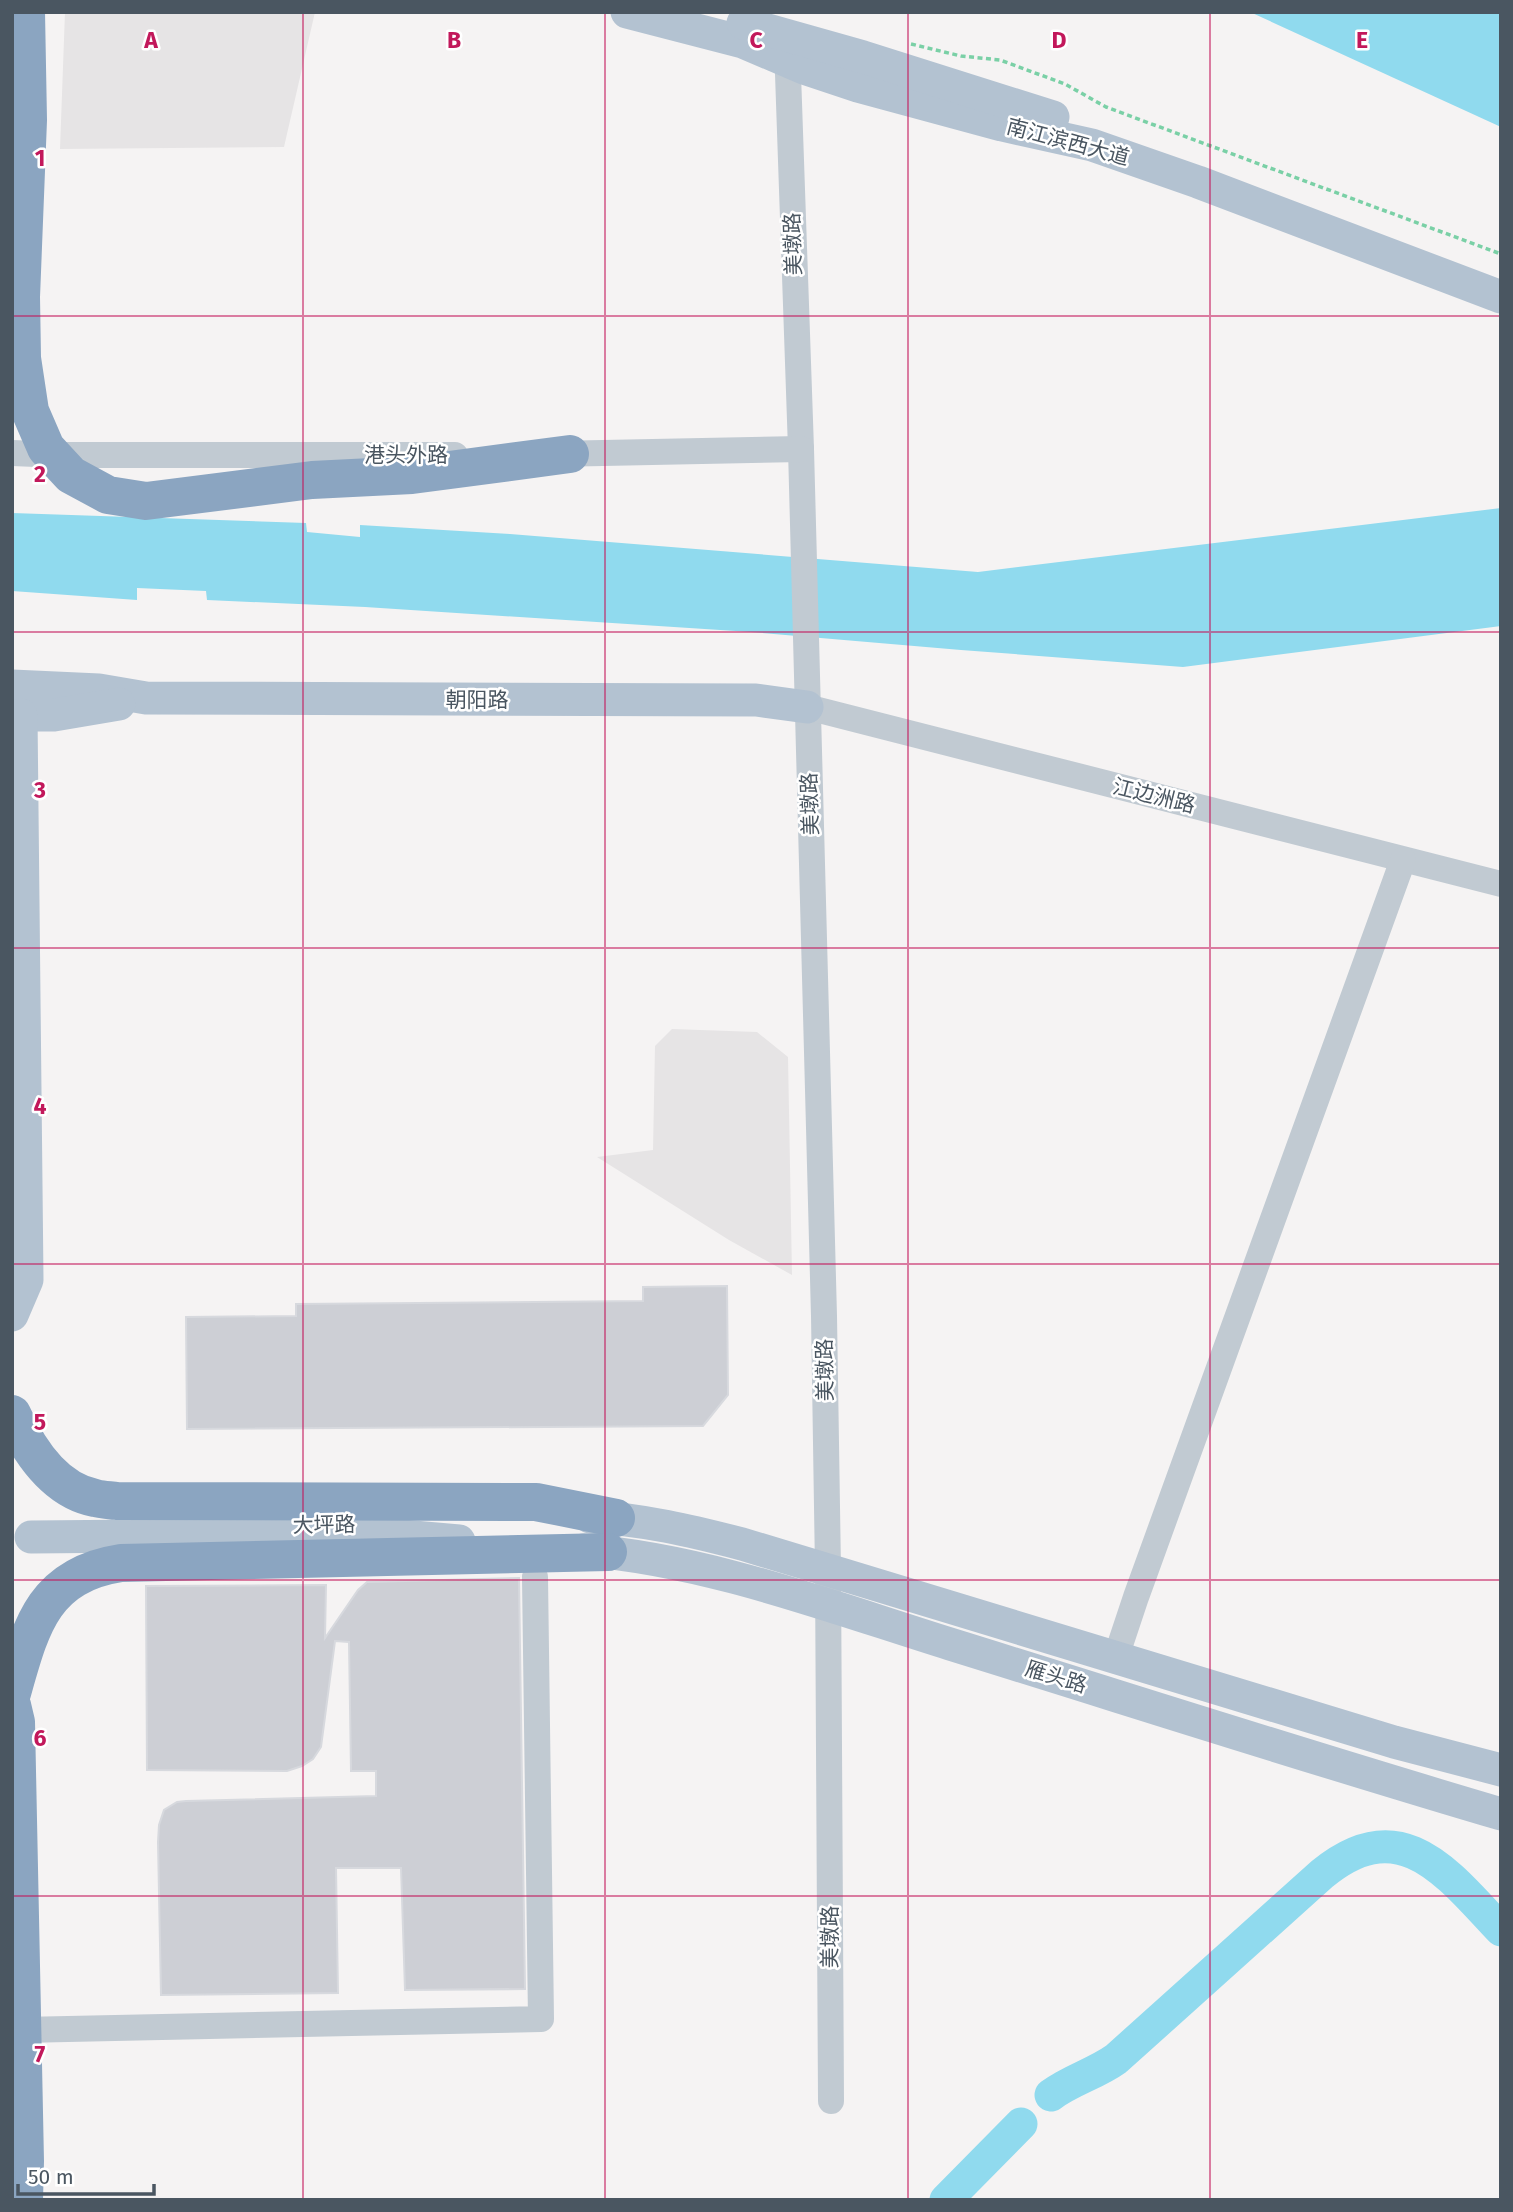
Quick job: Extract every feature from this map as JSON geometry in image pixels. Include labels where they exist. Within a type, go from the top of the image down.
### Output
[{"type":"highway","points":[[12,99],[25,12]]},
{"type":"highway","points":[[25,12],[28,120],[21,297],[22,358],[30,411],[46,448],[71,475],[108,495],[146,500],[312,480],[412,475],[570,454]]},
{"type":"highway","points":[[12,1414],[29,1446],[52,1475],[72,1489],[93,1498],[117,1501],[536,1502],[612,1535]]},
{"type":"highway","points":[[12,1693],[28,1636],[41,1612],[74,1578],[97,1568],[121,1563],[612,1535]]},
{"type":"highway","points":[[12,1705],[16,1722],[25,2161],[23,2200]]},
{"type":"main road","name":"南江滨西大道","points":[[627,12],[744,41],[787,48],[1200,162],[1501,275]]},
{"type":"main road","name":"南江滨西大道","points":[[700,12],[787,48],[858,86],[1002,125],[1093,145],[1501,297]]},
{"type":"main road","name":"朝阳路","points":[[15,706],[54,715],[146,698],[756,700],[807,708]]},
{"type":"main road","points":[[12,1315],[27,1280],[15,706]]},
{"type":"main road","name":"大坪路","points":[[32,1533],[379,1525],[480,1516],[612,1535]]},
{"type":"main road","name":"雁头路","points":[[612,1535],[663,1525],[712,1536],[1394,1742],[1501,1770]]},
{"type":"main road","name":"雁头路","points":[[612,1535],[647,1558],[687,1566],[828,1606],[1501,1814]]},
{"type":"main road","points":[[25,2161],[32,2200]]},
{"type":"street","name":"美墩路","points":[[787,48],[801,449],[824,1316],[831,2101]]},
{"type":"street","name":"港头外路","points":[[12,453],[570,454],[801,449]]},
{"type":"street","name":"江边洲路","points":[[807,708],[1501,884]]},
{"type":"street","points":[[1116,1657],[1140,1584],[1403,860]]},
{"type":"street","points":[[21,2030],[541,2019],[535,1577]]},
{"type":"path","points":[[907,43],[961,56],[1000,60],[1065,84],[1106,107],[1501,254]]},
{"type":"shaded area","points":[[65,12],[315,12],[284,147],[60,149]]},
{"type":"shaded area","points":[[672,1029],[757,1032],[788,1057],[792,1275],[729,1240],[597,1157],[653,1150],[655,1046]]},
{"type":"water","points":[[1250,12],[1501,12],[1501,127]]},
{"type":"water","points":[[1501,508],[1501,626],[1183,667],[751,632],[365,607],[207,600],[206,591],[137,588],[137,600],[12,591],[12,513],[306,523],[307,532],[360,537],[360,525],[510,534],[978,572]]},
{"type":"building","points":[[727,1286],[728,1395],[703,1426],[187,1429],[186,1317],[296,1316],[296,1304],[643,1301],[643,1287]]},
{"type":"building","points":[[519,1578],[525,1989],[405,1990],[401,1868],[336,1868],[338,1993],[161,1995],[158,1842],[159,1825],[164,1810],[177,1802],[186,1801],[376,1796],[376,1771],[351,1771],[349,1642],[335,1641],[321,1747],[313,1759],[287,1771],[147,1770],[146,1586],[326,1585],[325,1638],[358,1590],[367,1582]]},
{"type":"waterway","points":[[1051,2095],[1116,2059],[1322,1874],[1350,1855],[1376,1847],[1399,1848],[1421,1856],[1461,1888],[1501,1930]]},
{"type":"waterway","points":[[946,2200],[1021,2124]]}]
